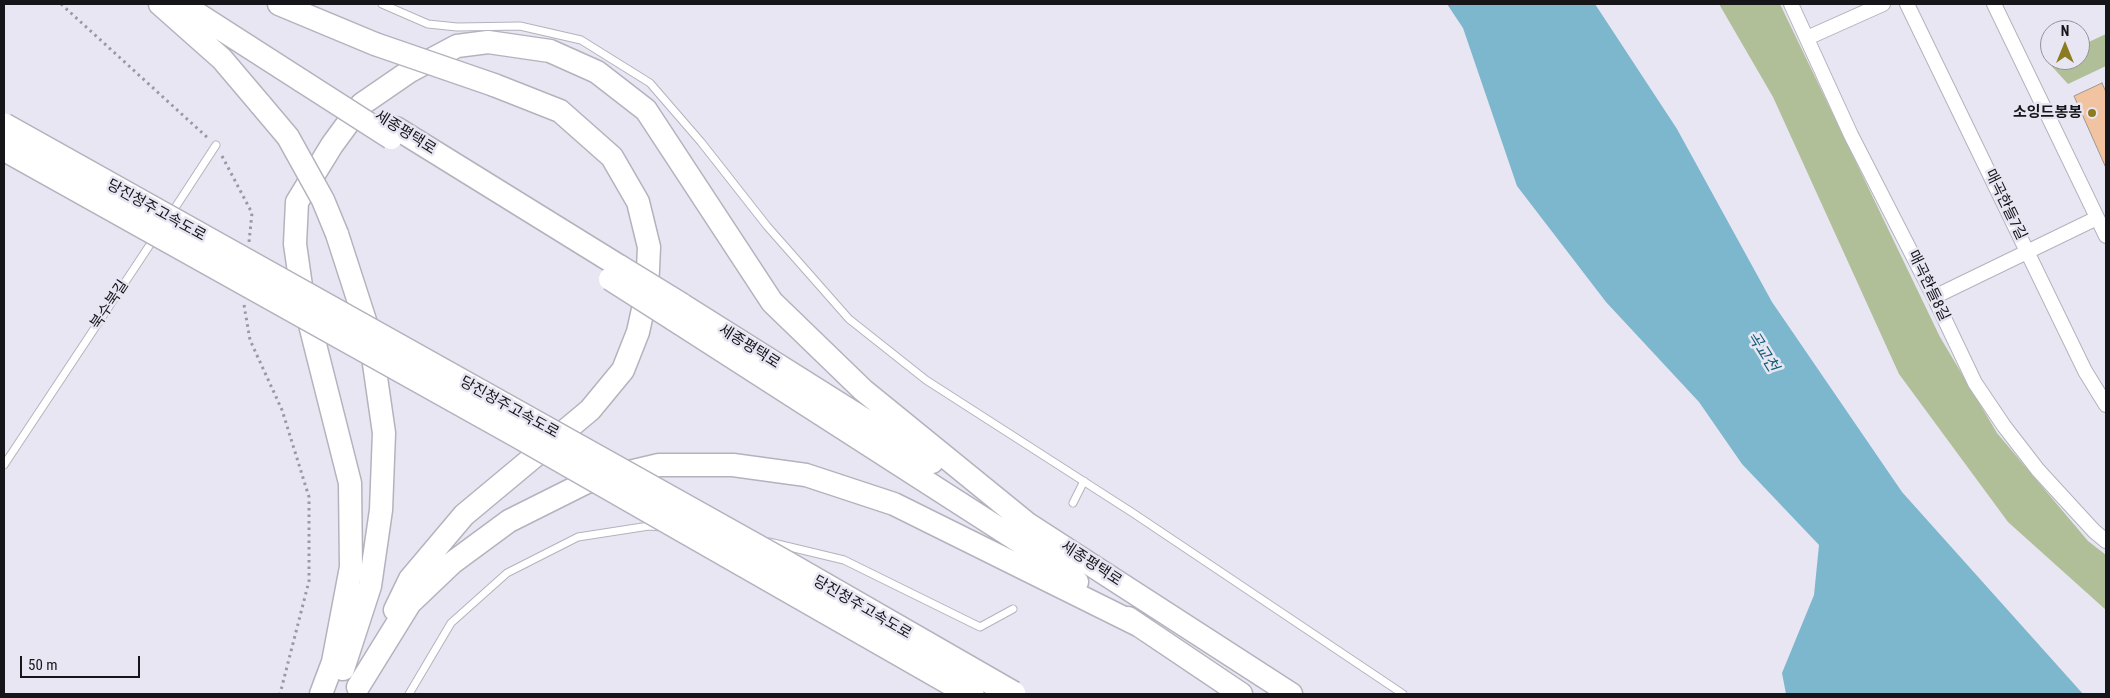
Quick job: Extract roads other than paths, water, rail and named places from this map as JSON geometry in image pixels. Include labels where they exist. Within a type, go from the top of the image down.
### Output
[{"type":"highway","points":[[160,4],[222,59],[288,137],[324,200],[370,336],[384,433],[381,510],[370,586],[345,664],[331,694]]},
{"type":"highway","name":"세종평택로","points":[[182,4],[306,77],[677,312],[1020,542],[1241,694]]},
{"type":"highway","name":"세종평택로","points":[[204,4],[306,77]]},
{"type":"highway","points":[[278,4],[375,44],[494,85],[560,111],[612,157],[638,202],[649,246],[647,291],[638,332],[623,370],[590,410],[464,516],[410,579],[356,691]]},
{"type":"highway","points":[[321,694],[333,662],[351,567],[350,483],[302,293],[295,244],[297,202],[332,145],[362,104],[410,71],[457,46],[488,42],[550,51],[597,72],[646,110],[772,302],[863,390],[1030,525]]},
{"type":"highway","name":"당진청주고속도로","points":[[4,126],[768,554],[1013,694]]},
{"type":"highway","name":"당진청주고속도로","points":[[4,148],[509,431],[971,694]]},
{"type":"highway","name":"세종평택로","points":[[677,312],[860,415],[1291,694]]},
{"type":"highway","points":[[356,691],[410,603],[459,558],[509,521],[586,482],[658,465],[733,465],[806,476],[894,504],[1140,626]]},
{"type":"street","name":"매곡한들8길","points":[[1790,4],[1851,135],[1934,297],[1975,383],[2004,426],[2038,470],[2094,531],[2106,539]]},
{"type":"street","points":[[1807,38],[1883,4]]},
{"type":"street","name":"매곡한들7길","points":[[1907,4],[2085,371],[2106,405]]},
{"type":"street","points":[[1994,4],[2106,236]]},
{"type":"street","points":[[1934,297],[2097,218]]},
{"type":"lane","points":[[382,4],[428,24],[457,27],[520,26],[581,40],[650,83],[701,142],[767,226],[849,319],[926,380],[1084,481],[1403,694]]},
{"type":"lane","name":"북수북길","points":[[4,466],[216,145]]},
{"type":"lane","points":[[1072,503],[1084,481]]},
{"type":"lane","points":[[409,694],[451,623],[507,573],[578,537],[648,526],[705,531]]},
{"type":"lane","points":[[715,532],[734,534],[844,560],[980,626],[1014,608]]},
{"type":"water","name":"곡교천","points":[[1447,4],[1595,4],[1677,129],[1772,302],[1902,492],[2083,694],[1786,694],[1782,673],[1814,595],[1819,545],[1742,464],[1699,402],[1606,302],[1517,186],[1463,28]]},
{"type":"place","name":"소잉드봉봉","points":[[2092,113]]}]
